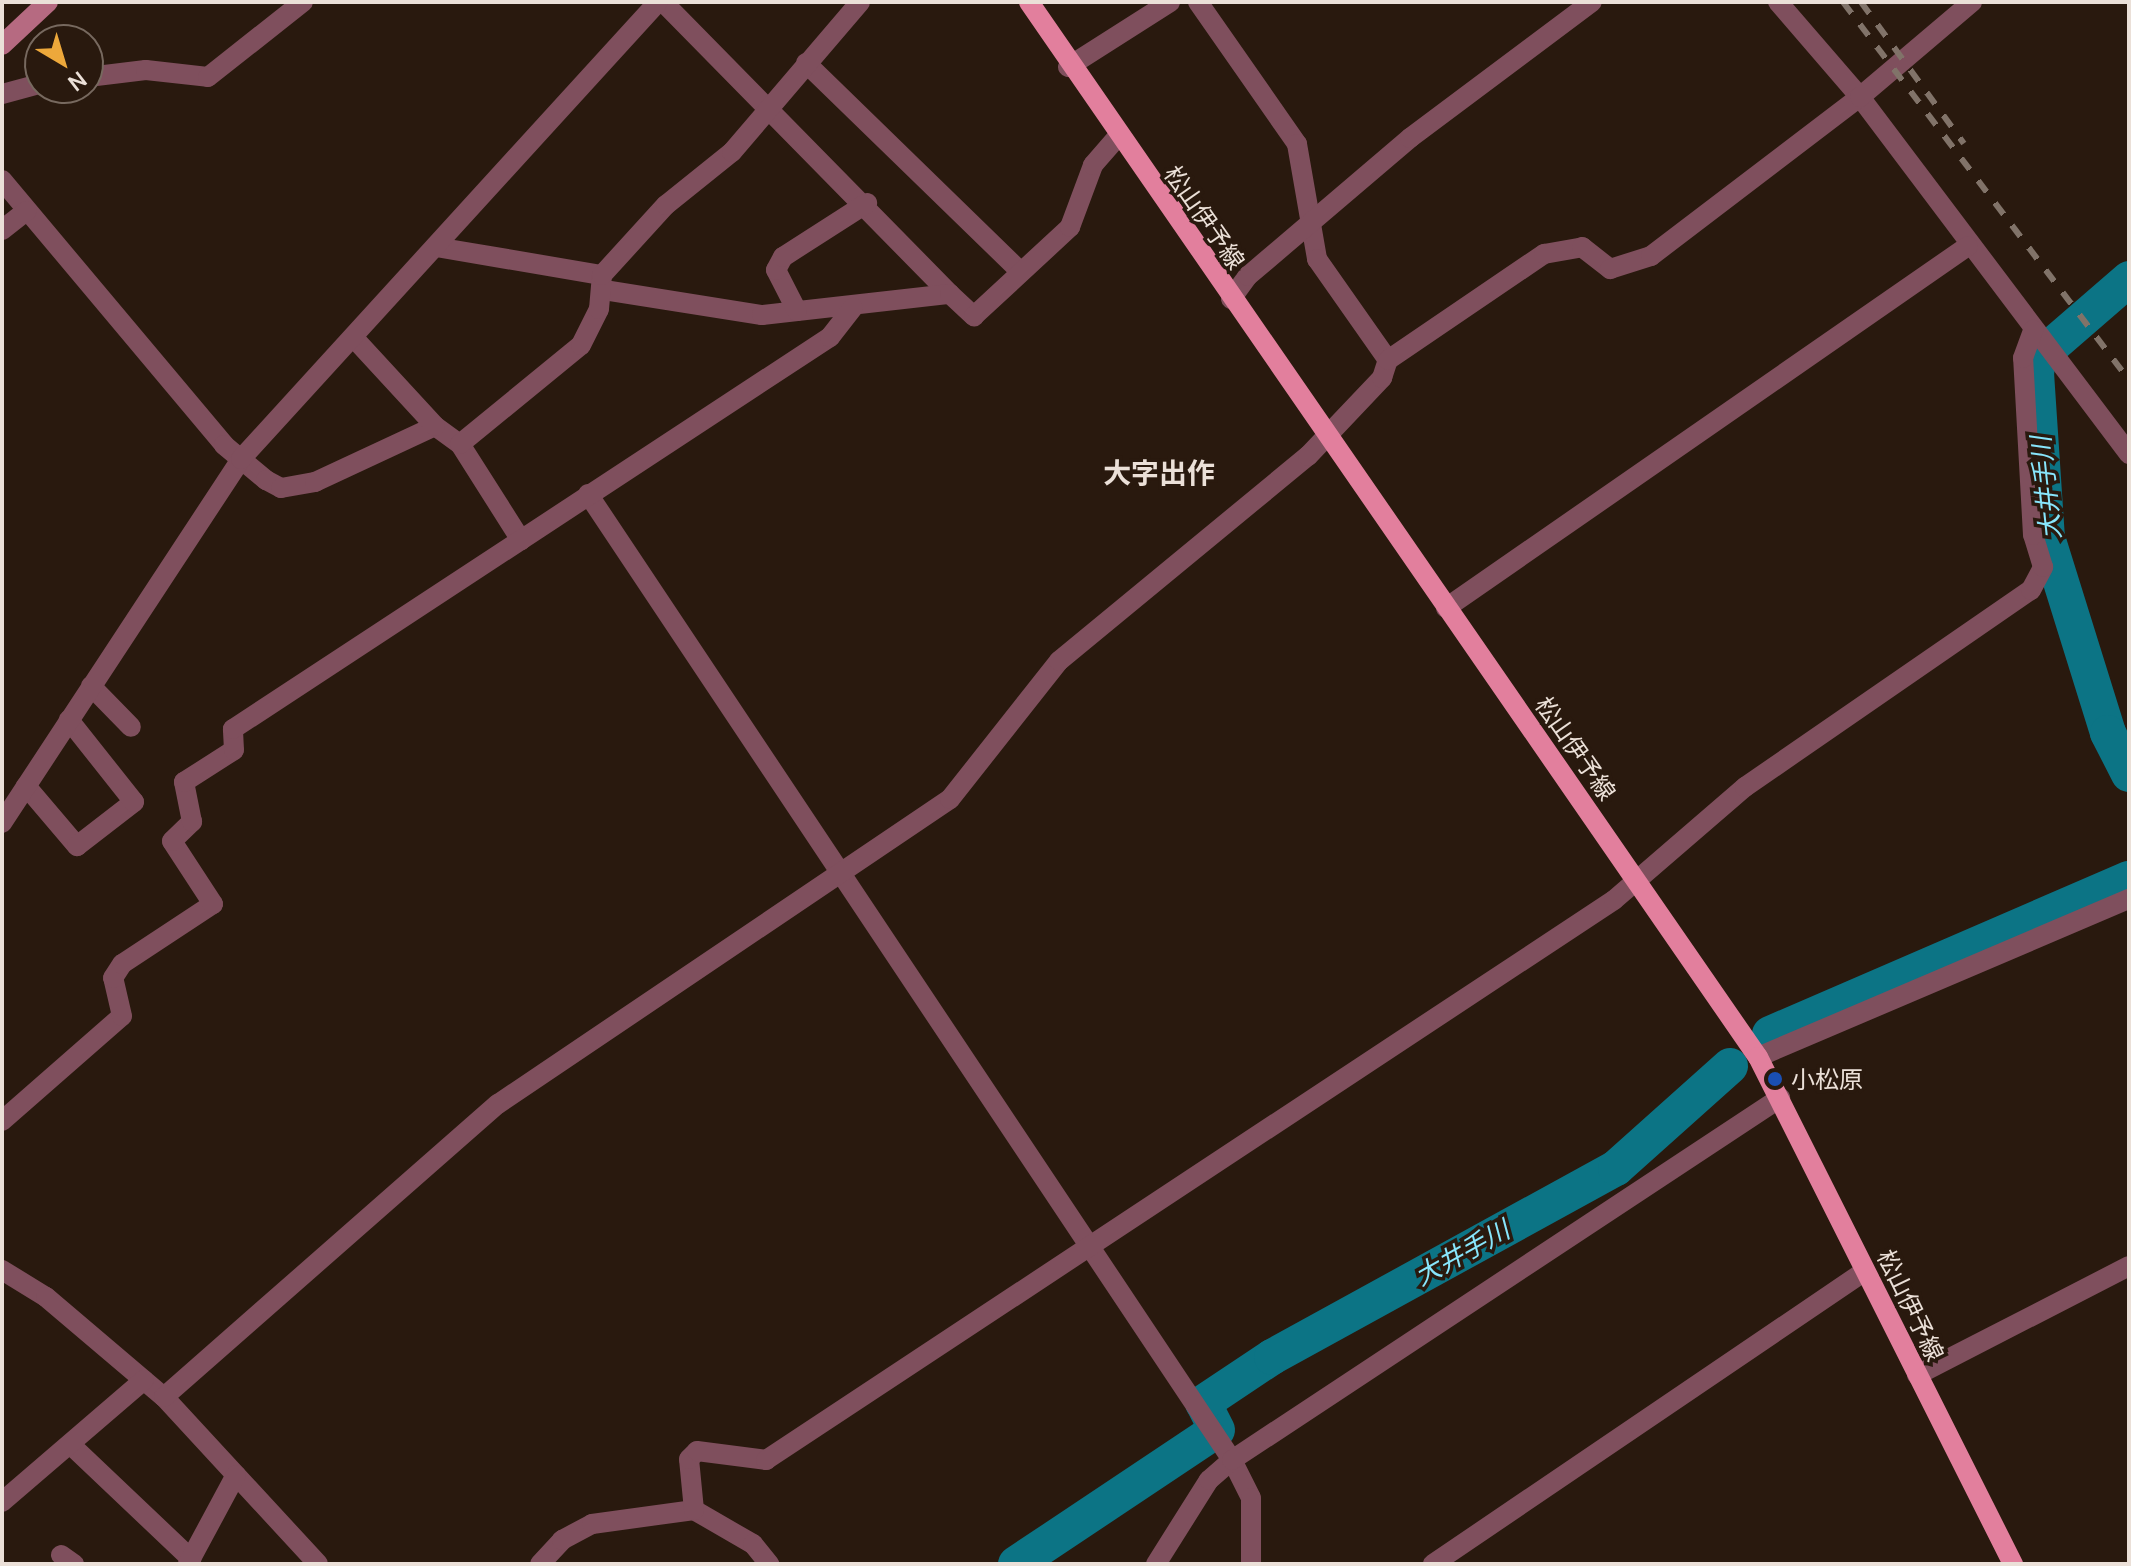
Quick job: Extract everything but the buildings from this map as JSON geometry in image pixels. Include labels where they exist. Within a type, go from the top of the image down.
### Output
[{"type":"main road","points":[[2,45],[48,2]]},
{"type":"main road","name":"松山伊予線","points":[[1029,2],[1068,67],[1758,1057],[2013,1564]]},
{"type":"street","points":[[104,75],[146,70],[208,77],[303,2]]},
{"type":"street","points":[[2,823],[241,459],[660,2],[867,203],[974,316],[1019,270],[1070,227],[1093,165],[1117,137]]},
{"type":"street","points":[[460,444],[581,345],[603,283],[666,205],[732,152],[768,105],[860,2]]},
{"type":"street","points":[[1068,67],[1170,2]]},
{"type":"street","points":[[1198,2],[1297,144],[1314,220],[1317,259],[1388,360]]},
{"type":"street","points":[[1231,299],[1314,220],[1592,2]]},
{"type":"street","points":[[1778,2],[1860,97],[1968,246],[2129,454]]},
{"type":"street","points":[[164,1397],[498,1104],[950,799],[1059,661],[1326,436],[1382,378],[1388,360],[1544,254],[1565,246],[1594,258],[1610,269],[1651,256],[1860,97],[1968,3]]},
{"type":"street","points":[[806,63],[1019,270]]},
{"type":"street","points":[[2,94],[24,88]]},
{"type":"street","points":[[2,180],[241,459],[281,488],[354,467],[435,426]]},
{"type":"street","points":[[797,311],[776,270],[783,257],[867,203]]},
{"type":"street","points":[[2,230],[26,211]]},
{"type":"street","points":[[1446,608],[1968,246]]},
{"type":"street","points":[[436,247],[762,315],[853,308],[950,294]]},
{"type":"street","points":[[4,1116],[122,1016],[113,978],[122,964],[213,904],[172,841],[192,822],[184,782],[234,750],[233,729],[830,337],[853,308]]},
{"type":"street","points":[[353,337],[435,426],[460,444],[521,540]]},
{"type":"street","points":[[694,1510],[689,1459],[697,1451],[766,1460],[1614,900],[1635,877],[1745,787],[2040,580],[2023,358],[2042,342]]},
{"type":"street","points":[[588,494],[1232,1460],[1251,1498],[1251,1564]]},
{"type":"street","points":[[91,686],[131,727]]},
{"type":"street","points":[[26,786],[77,846],[134,802],[69,720]]},
{"type":"street","points":[[1758,1057],[2129,899]]},
{"type":"street","points":[[1156,1564],[1209,1480],[1232,1460],[1780,1098]]},
{"type":"street","points":[[1917,1375],[2129,1266]]},
{"type":"street","points":[[2,1270],[46,1297],[164,1397],[318,1564]]},
{"type":"street","points":[[1433,1564],[1865,1271]]},
{"type":"street","points":[[2,1502],[144,1380]]},
{"type":"street","points":[[71,1445],[190,1561],[236,1475]]},
{"type":"street","points":[[540,1564],[585,1527],[694,1510],[746,1538],[769,1564]]},
{"type":"waterway","name":"大井手川","points":[[2129,279],[2039,357],[2036,373],[2047,537],[2108,733],[2129,774]]},
{"type":"waterway","name":"大井手川","points":[[1770,1034],[2129,879]]},
{"type":"waterway","name":"大井手川","points":[[1217,1430],[1203,1403],[1272,1357],[1616,1168],[1730,1066]]},
{"type":"waterway","name":"大井手川","points":[[1016,1564],[1208,1436]]},
{"type":"railway","points":[[1843,2],[2129,380]]},
{"type":"railway","points":[[1861,2],[1964,144]]},
{"type":"place","name":"小松原","points":[[1775,1079]]},
{"type":"district","name":"大字出作","points":[[1159,472]]}]
